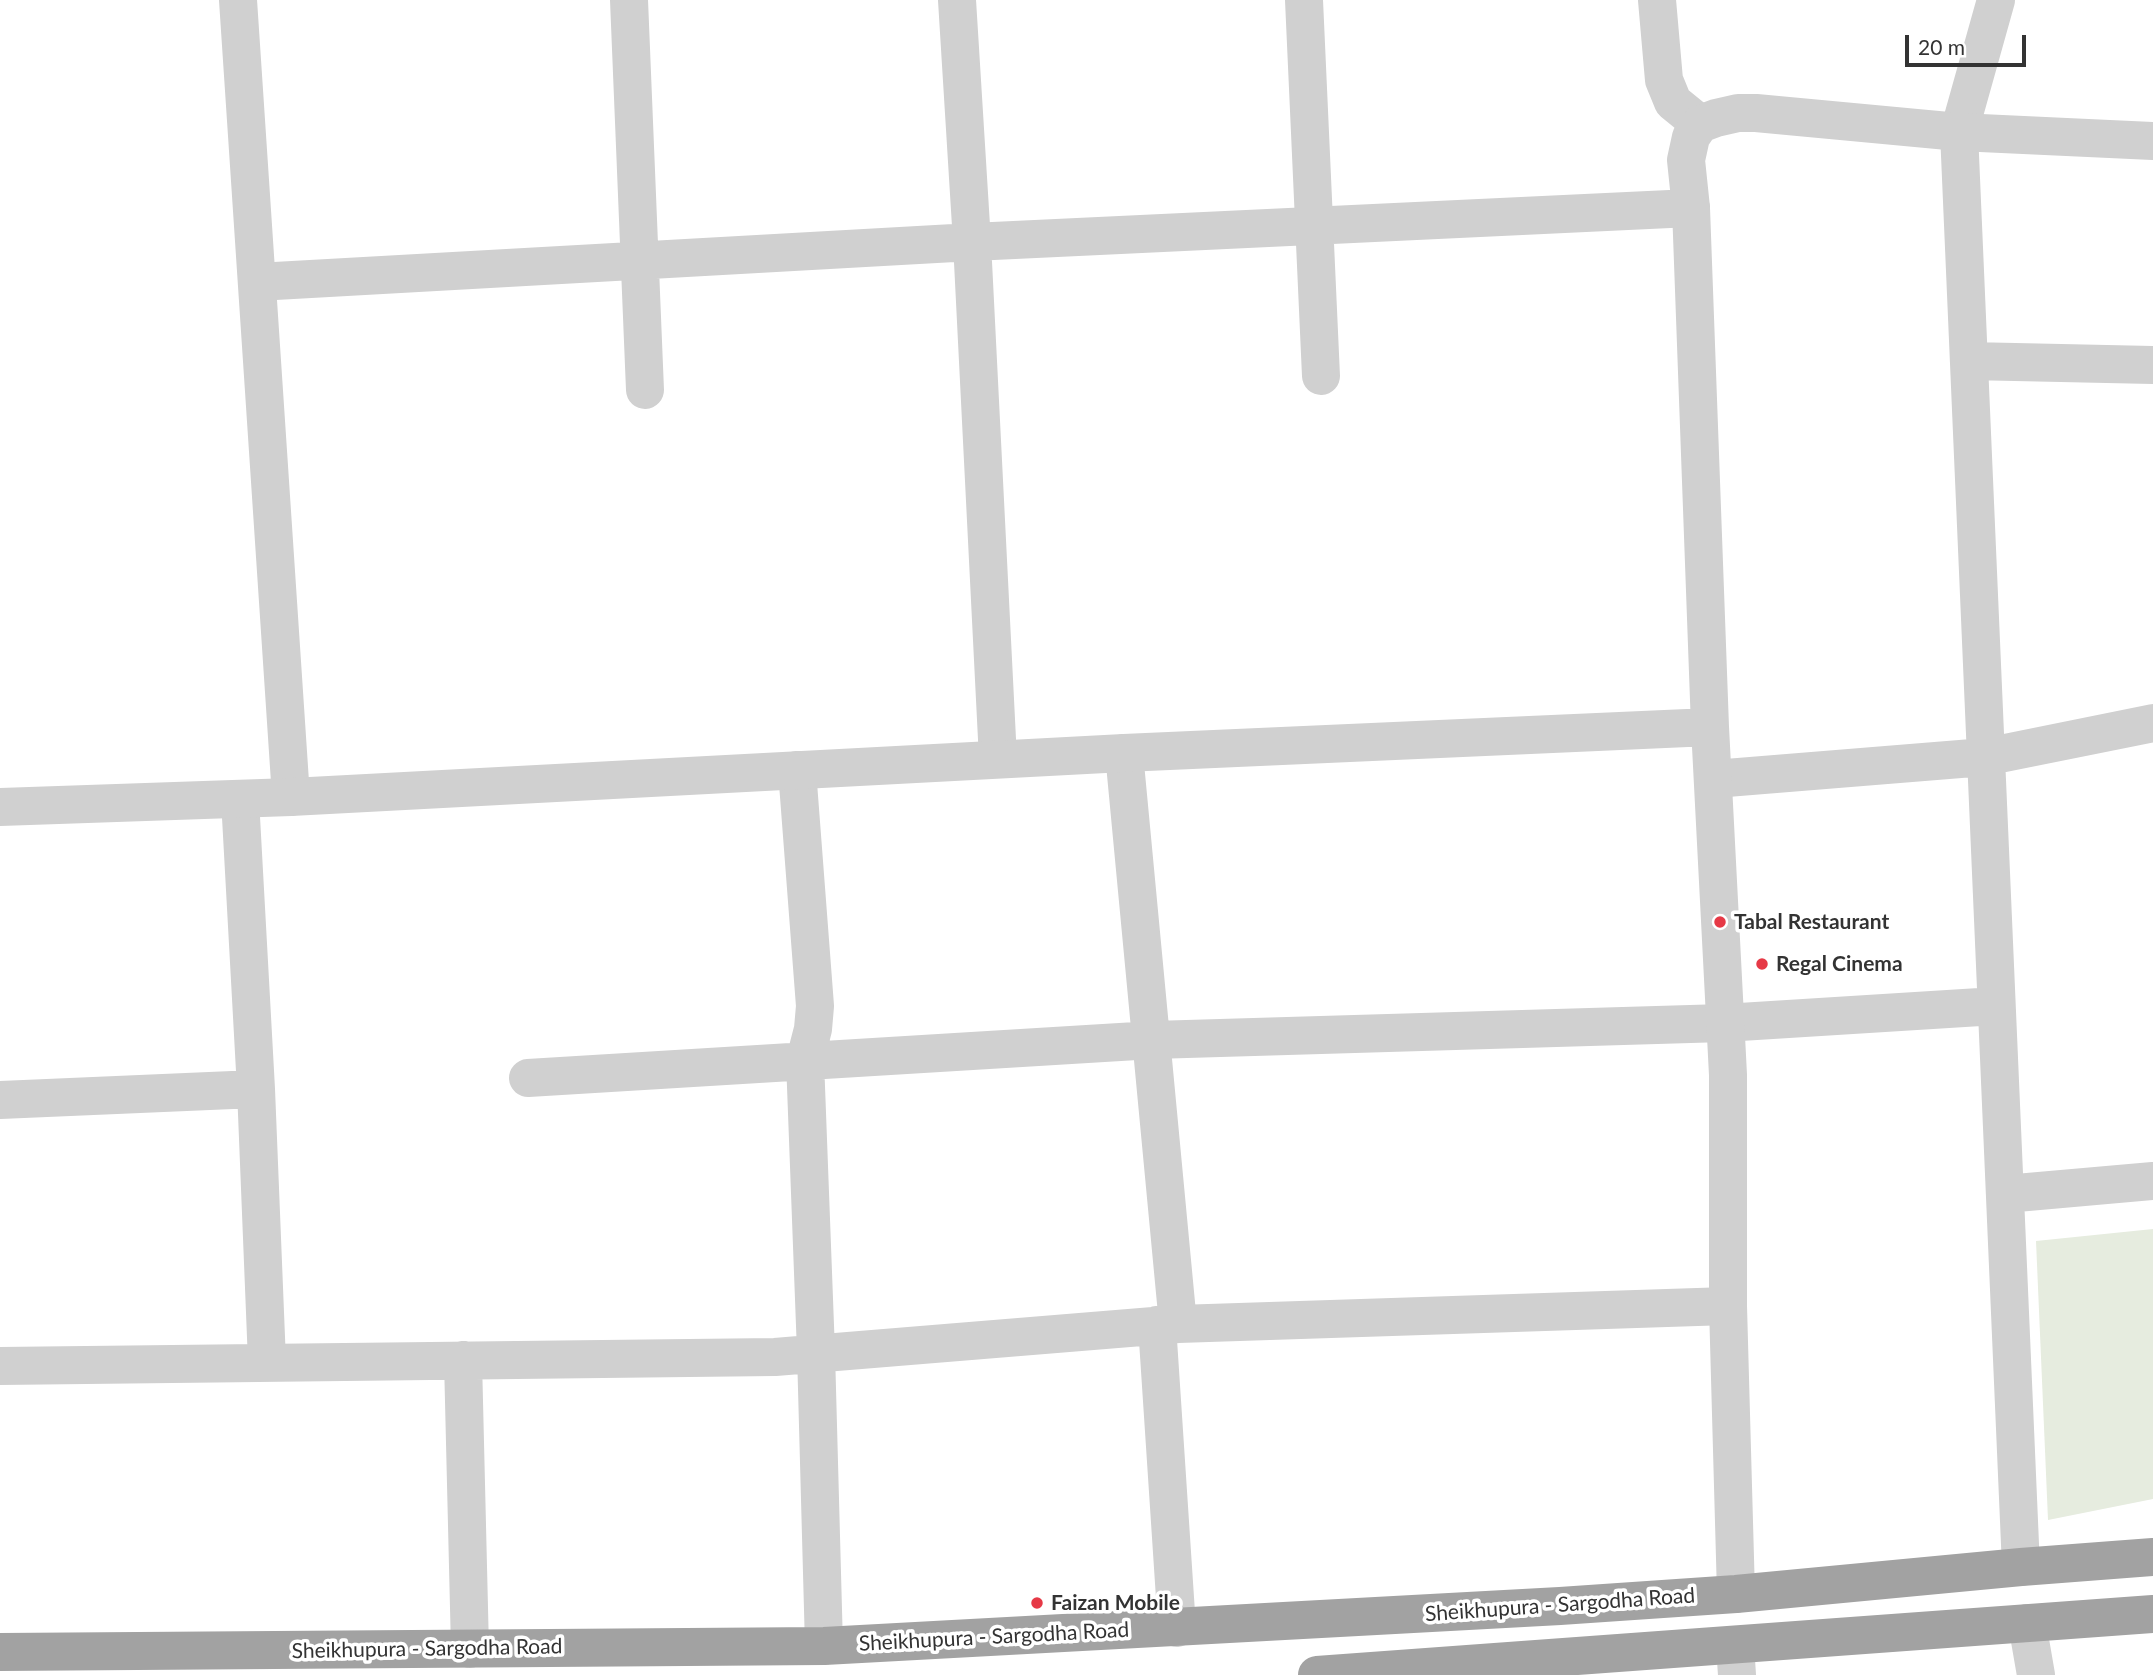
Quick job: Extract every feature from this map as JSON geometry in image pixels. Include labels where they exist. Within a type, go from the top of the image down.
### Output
[{"type":"highway","name":"Sheikhupura - Sargodha Road","points":[[0,1652],[824,1646],[1560,1606],[1736,1594],[2153,1557]]},
{"type":"highway","points":[[1317,1675],[1736,1660],[2027,1623],[2153,1614]]},
{"type":"street","points":[[238,0],[291,797]]},
{"type":"street","points":[[629,0],[645,390]]},
{"type":"street","points":[[957,0],[998,760]]},
{"type":"street","points":[[1304,0],[1321,376]]},
{"type":"street","points":[[1657,0],[1664,80],[1673,102],[1700,124]]},
{"type":"street","points":[[1996,0],[1959,132],[2021,1567]]},
{"type":"street","points":[[1736,1594],[1728,1306],[1728,1075],[1710,727],[1691,208],[1686,160],[1691,137],[1700,124],[1738,113],[1756,113],[1959,132],[2153,141]]},
{"type":"street","points":[[257,282],[972,242],[1691,208]]},
{"type":"street","points":[[1969,361],[2153,365]]},
{"type":"street","points":[[1714,779],[1984,757],[2153,723]]},
{"type":"street","points":[[0,807],[291,797],[1124,753],[1710,727]]},
{"type":"street","points":[[1124,753],[1153,1040],[1168,1324],[1177,1628]]},
{"type":"street","points":[[797,770],[815,1006],[813,1029],[804,1060],[824,1646]]},
{"type":"street","points":[[240,799],[267,1362]]},
{"type":"street","points":[[528,1078],[1153,1040],[1724,1023],[1996,1006]]},
{"type":"street","points":[[0,1100],[256,1089]]},
{"type":"street","points":[[2005,1194],[2153,1181]]},
{"type":"street","points":[[0,1366],[775,1357],[1168,1324],[1728,1306]]},
{"type":"street","points":[[463,1360],[470,1649]]},
{"type":"street","points":[[2027,1623],[2036,1675]]},
{"type":"shaded area","points":[[2153,1229],[2153,1499],[2048,1520],[2036,1241]]},
{"type":"place","name":"Tabal Restaurant","points":[[1720,922]]},
{"type":"place","name":"Regal Cinema","points":[[1762,964]]},
{"type":"place","name":"Faizan Mobile","points":[[1037,1603]]}]
